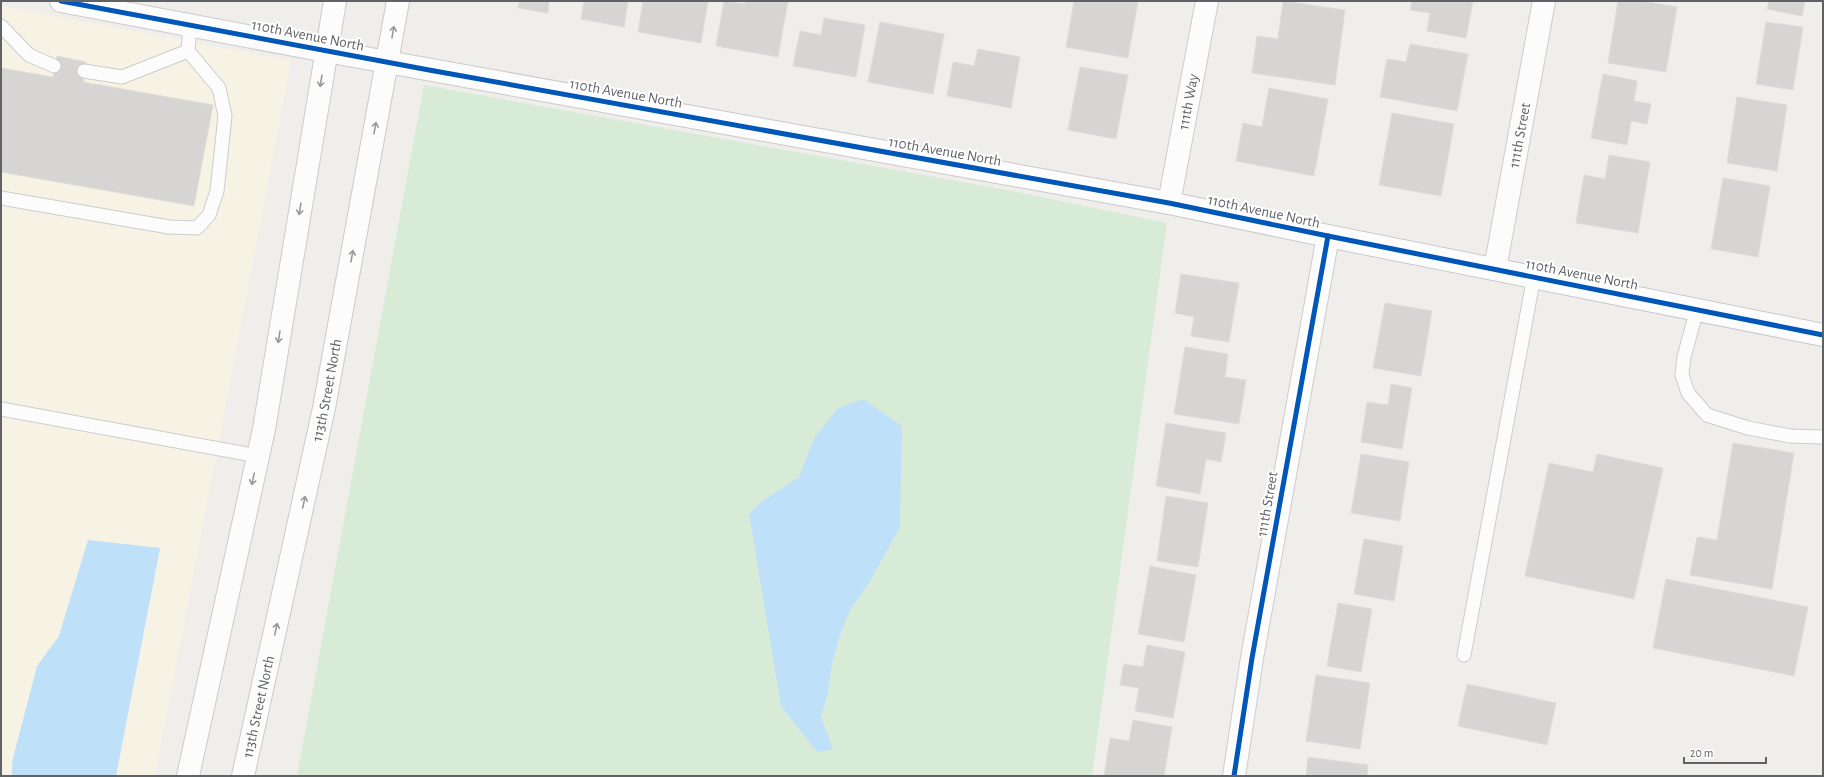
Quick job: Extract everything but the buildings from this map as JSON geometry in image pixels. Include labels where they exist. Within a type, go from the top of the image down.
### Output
[{"type":"street","name":"110th Avenue North","points":[[61,1],[387,63],[1169,203],[1823,335]]},
{"type":"street","points":[[188,776],[264,429],[335,1]]},
{"type":"street","name":"113th Street North","points":[[243,776],[324,408],[398,1]]},
{"type":"street","name":"111th Way","points":[[1169,203],[1207,1]]},
{"type":"street","name":"111th Street","points":[[1495,268],[1544,1]]},
{"type":"street","name":"111th Street","points":[[1234,776],[1252,658],[1328,236]]},
{"type":"lane","points":[[1,26],[29,55],[54,66]]},
{"type":"lane","points":[[1,198],[169,227],[197,228],[209,215],[217,191],[225,116],[219,88],[188,51],[190,26]]},
{"type":"lane","points":[[84,71],[122,76],[188,51]]},
{"type":"lane","points":[[1464,654],[1534,276]]},
{"type":"lane","points":[[1697,309],[1684,357],[1682,375],[1688,393],[1707,415],[1748,428],[1790,436],[1823,437]]},
{"type":"lane","points":[[1,409],[258,456]]},
{"type":"shaded area","points":[[1,6],[291,61],[155,776],[116,776],[160,548],[88,540],[59,636],[37,666],[12,762],[12,776],[1,776]]},
{"type":"green space","points":[[424,85],[1007,190],[1167,223],[1092,776],[297,776]],"holes":[[[799,477],[869,583],[850,610],[840,635],[832,664],[828,694],[821,717],[833,749],[756,557],[749,515],[762,501]]]},
{"type":"water","points":[[863,399],[902,426],[900,527],[869,583],[850,610],[840,635],[832,664],[828,694],[821,717],[833,749],[817,752],[781,706],[749,514],[762,501],[799,477],[814,438],[838,408]]},
{"type":"water","points":[[88,540],[160,548],[116,776],[12,776],[12,762],[37,666],[59,636]]},
{"type":"cycle path","points":[[61,1],[429,70],[1169,203],[1823,335]]},
{"type":"cycle path","points":[[1234,776],[1252,658],[1328,236]]}]
